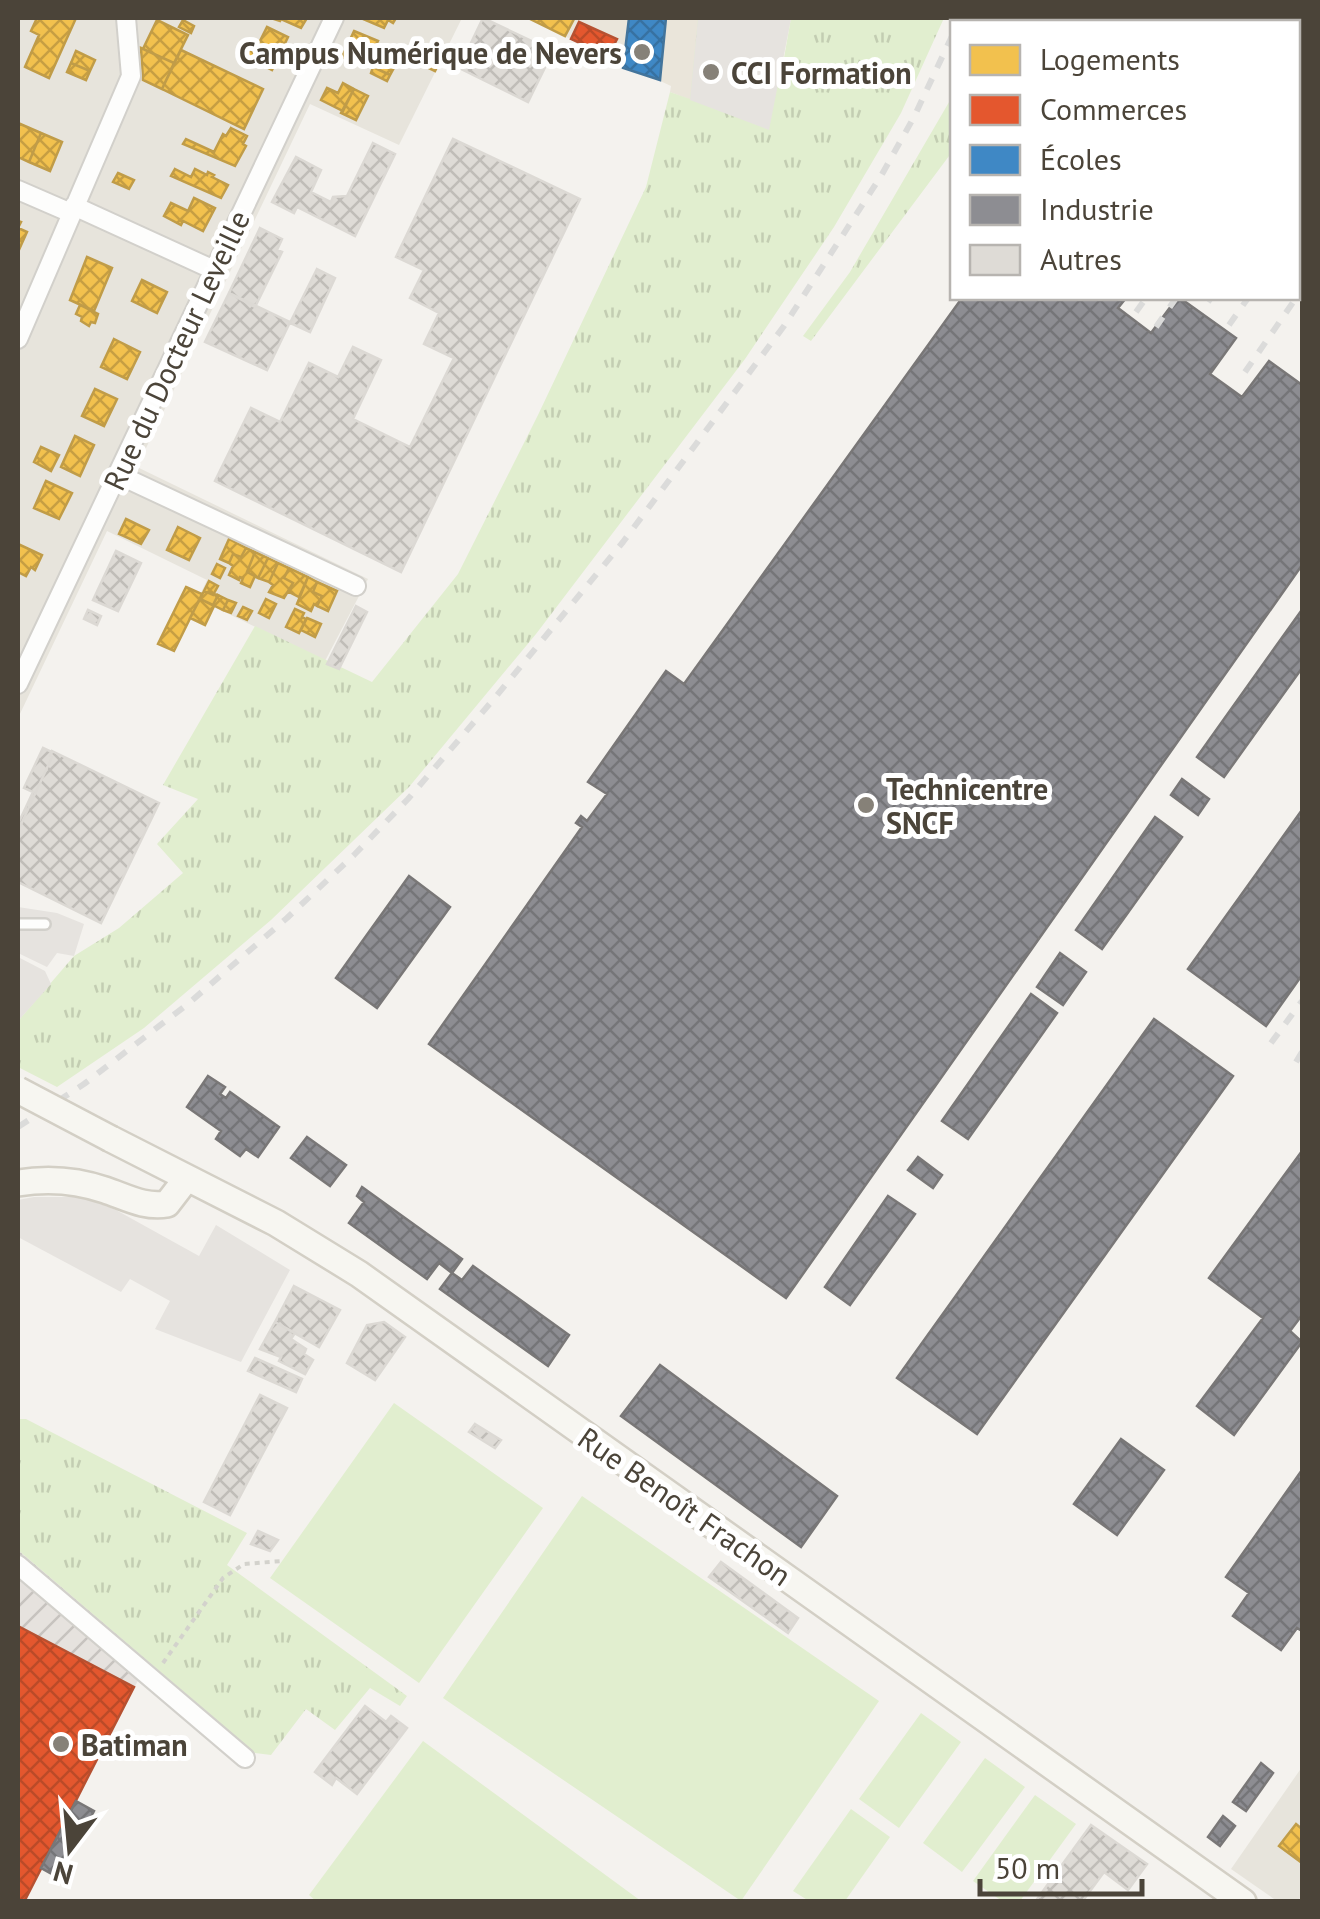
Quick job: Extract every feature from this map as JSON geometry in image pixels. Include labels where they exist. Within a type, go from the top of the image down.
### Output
[{"type":"main road","name":"Rue Benoît Frachon","points":[[18,1090],[276,1223],[359,1274],[1243,1902]]},
{"type":"main road","points":[[18,1184],[44,1178],[82,1183],[158,1206],[168,1204],[187,1178]]},
{"type":"street","points":[[18,340],[130,76],[126,18]]},
{"type":"street","name":"Rue du Docteur Leveille","points":[[18,684],[334,18]]},
{"type":"street","points":[[18,190],[214,270]]},
{"type":"street","points":[[117,474],[356,586]]},
{"type":"street","points":[[18,1565],[244,1758]]},
{"type":"lane","points":[[18,924],[45,924]]},
{"type":"path","points":[[152,1678],[224,1578],[244,1564],[282,1562]]},
{"type":"shaded area","points":[[18,18],[462,18],[399,145],[310,104],[137,467],[368,579],[325,661],[198,599],[207,580],[107,531],[18,718]]},
{"type":"shaded area","name":"CCI Formation","points":[[526,18],[791,18],[769,130],[670,92],[671,86]]},
{"type":"shaded area","points":[[698,18],[791,18],[769,130],[690,100]]},
{"type":"shaded area","points":[[18,907],[57,913],[84,924],[74,956],[57,953],[47,967],[18,953]]},
{"type":"shaded area","points":[[18,957],[45,971],[51,984],[18,1021]]},
{"type":"shaded area","points":[[34,1197],[93,1201],[199,1256],[216,1225],[290,1270],[241,1362],[155,1329],[170,1301],[130,1279],[121,1292],[18,1237],[18,1200]]},
{"type":"shaded area","name":"Batiman","points":[[18,1550],[148,1661],[24,1902],[18,1901]]},
{"type":"shaded area","points":[[1302,1767],[1302,1895],[1298,1901],[1277,1901],[1231,1869]]},
{"type":"green space","points":[[698,18],[775,91],[791,18],[944,18],[901,113],[834,227],[745,359],[536,634],[409,787],[271,920],[144,1028],[57,1087],[18,1067],[18,1021],[74,956],[119,928],[183,873],[157,844],[198,799],[163,785],[255,626],[372,682],[458,574],[646,187],[670,92],[690,99]]},
{"type":"green space","points":[[950,100],[950,155],[811,341],[803,336],[850,272]]},
{"type":"green space","points":[[394,1403],[543,1508],[419,1683],[270,1578]]},
{"type":"green space","points":[[18,1419],[26,1419],[247,1533],[227,1565],[407,1696],[400,1706],[370,1688],[335,1730],[306,1709],[271,1755],[255,1753],[18,1550]]},
{"type":"green space","points":[[582,1496],[879,1701],[741,1901],[443,1698]]},
{"type":"green space","points":[[921,1713],[961,1742],[899,1828],[859,1799]]},
{"type":"green space","points":[[423,1741],[641,1901],[317,1902],[309,1895]]},
{"type":"green space","points":[[985,1758],[1025,1787],[962,1872],[923,1843]]},
{"type":"green space","points":[[1035,1795],[1076,1824],[1020,1901],[1002,1901],[973,1881]]},
{"type":"green space","points":[[851,1809],[890,1837],[845,1901],[809,1901],[793,1891]]},
{"type":"building: Logements","points":[[37,18],[76,18],[49,78],[25,67],[39,35],[31,31]]},
{"type":"building: Logements","points":[[271,18],[307,18],[301,28]]},
{"type":"building: Logements","points":[[361,18],[396,18],[393,23],[388,20],[384,28]]},
{"type":"building: Logements","points":[[531,18],[571,18],[574,19],[565,36]]},
{"type":"building: Logements","points":[[157,20],[188,35],[174,63],[143,49]]},
{"type":"building: Logements","points":[[183,20],[194,26],[191,33],[179,27]]},
{"type":"building: Logements","points":[[267,27],[288,37],[272,70],[241,54],[248,42],[257,47]]},
{"type":"building: Logements","points":[[354,31],[378,41],[365,67],[342,57]]},
{"type":"building: Logements","points":[[141,48],[174,63],[162,89],[143,80]]},
{"type":"building: Logements","points":[[423,49],[442,57],[435,71],[416,62]]},
{"type":"building: Logements","points":[[181,50],[263,89],[244,129],[162,89]]},
{"type":"building: Logements","points":[[76,51],[95,60],[90,71],[71,63]]},
{"type":"building: Logements","points":[[379,56],[396,64],[390,75],[373,67]]},
{"type":"building: Logements","points":[[71,63],[90,71],[86,80],[67,72]]},
{"type":"building: Logements","points":[[373,67],[390,75],[387,81],[371,73]]},
{"type":"building: Logements","points":[[343,83],[354,89],[343,111],[321,100],[327,88],[338,93]]},
{"type":"building: Logements","points":[[354,89],[368,96],[356,120],[341,113]]},
{"type":"building: Logements","points":[[18,123],[41,133],[29,162],[18,157]]},
{"type":"building: Logements","points":[[231,128],[247,136],[235,166],[183,144],[186,139],[214,152],[223,134],[226,136]]},
{"type":"building: Logements","points":[[41,133],[62,142],[50,171],[29,162]]},
{"type":"building: Logements","points":[[175,169],[191,177],[195,169],[207,175],[208,172],[228,185],[221,198],[171,176]]},
{"type":"building: Logements","points":[[118,173],[134,180],[129,189],[113,182]]},
{"type":"building: Logements","points":[[194,198],[215,208],[203,231],[164,216],[171,203],[188,211]]},
{"type":"building: Logements","points":[[18,228],[27,232],[18,252]]},
{"type":"building: Logements","points":[[87,257],[112,268],[94,311],[70,300]]},
{"type":"building: Logements","points":[[142,280],[167,292],[157,313],[132,301]]},
{"type":"building: Logements","points":[[80,305],[98,314],[95,323],[89,326],[81,321],[82,317],[76,314]]},
{"type":"building: Logements","points":[[114,339],[140,352],[127,379],[101,367]]},
{"type":"building: Logements","points":[[95,389],[117,399],[104,426],[82,416]]},
{"type":"building: Logements","points":[[75,436],[94,445],[80,476],[61,467]]},
{"type":"building: Logements","points":[[41,447],[59,455],[51,471],[34,462]]},
{"type":"building: Logements","points":[[46,481],[72,493],[59,519],[34,508]]},
{"type":"building: Logements","points":[[126,519],[149,530],[141,544],[119,534]]},
{"type":"building: Logements","points":[[178,527],[200,538],[189,560],[167,550]]},
{"type":"building: Logements","points":[[229,539],[246,548],[241,557],[233,554],[229,563],[220,559]]},
{"type":"building: Logements","points":[[18,544],[42,555],[35,570],[31,567],[26,576],[18,572]]},
{"type":"building: Logements","points":[[246,548],[255,552],[247,572],[255,576],[250,587],[241,583],[243,578],[229,575],[233,554],[241,557]]},
{"type":"building: Logements","points":[[255,552],[268,558],[258,578],[247,572]]},
{"type":"building: Logements","points":[[268,558],[278,563],[269,582],[258,578]]},
{"type":"building: Logements","points":[[278,563],[289,568],[284,578],[293,583],[284,598],[269,592]]},
{"type":"building: Logements","points":[[217,564],[225,568],[220,578],[212,574]]},
{"type":"building: Logements","points":[[289,568],[308,577],[299,597],[289,592],[293,583],[284,578]]},
{"type":"building: Logements","points":[[308,577],[317,582],[313,592],[322,596],[311,611],[297,604]]},
{"type":"building: Logements","points":[[209,581],[218,586],[213,595],[204,591]]},
{"type":"building: Logements","points":[[317,582],[337,591],[328,611],[317,606],[322,596],[313,592]]},
{"type":"building: Logements","points":[[186,587],[202,594],[174,651],[158,644]]},
{"type":"building: Logements","points":[[204,591],[218,595],[213,605],[200,599]]},
{"type":"building: Logements","points":[[218,595],[228,600],[223,610],[213,605]]},
{"type":"building: Logements","points":[[200,599],[214,606],[205,625],[190,618]]},
{"type":"building: Logements","points":[[266,599],[276,604],[269,618],[259,613]]},
{"type":"building: Logements","points":[[228,600],[236,603],[231,613],[223,610]]},
{"type":"building: Logements","points":[[243,607],[252,611],[247,620],[238,616]]},
{"type":"building: Logements","points":[[295,609],[304,613],[302,617],[306,619],[299,633],[286,627]]},
{"type":"building: Logements","points":[[307,618],[321,624],[315,637],[301,630]]},
{"type":"building: Logements","points":[[1296,1824],[1302,1829],[1302,1863],[1279,1846]]},
{"type":"building: Commerces","points":[[579,22],[617,39],[608,56],[571,39]]},
{"type":"building: Commerces","name":"Batiman","points":[[18,1626],[134,1687],[24,1902],[18,1902]]},
{"type":"building: Écoles","name":"Campus Numérique de Nevers","points":[[629,18],[666,18],[660,80],[623,68]]},
{"type":"building: Industrie","name":"Technicentre SNCF","points":[[961,300],[1124,300],[1118,308],[1151,333],[1176,300],[1183,300],[1236,338],[1210,374],[1242,397],[1269,361],[1302,385],[1302,565],[786,1298],[429,1044],[582,827],[576,823],[581,816],[587,821],[607,794],[588,782],[666,671],[684,684]]},
{"type":"building: Industrie","points":[[1301,611],[1302,668],[1224,777],[1197,757]]},
{"type":"building: Industrie","points":[[1182,779],[1209,799],[1198,815],[1171,795]]},
{"type":"building: Industrie","points":[[1302,810],[1302,975],[1266,1026],[1188,969]]},
{"type":"building: Industrie","points":[[1155,817],[1182,837],[1102,949],[1076,930]]},
{"type":"building: Industrie","points":[[409,876],[450,907],[377,1008],[336,978]]},
{"type":"building: Industrie","points":[[1060,953],[1086,972],[1063,1005],[1037,987]]},
{"type":"building: Industrie","points":[[1031,994],[1057,1013],[968,1139],[942,1121]]},
{"type":"building: Industrie","points":[[1154,1019],[1233,1076],[977,1434],[897,1378]]},
{"type":"building: Industrie","points":[[208,1076],[225,1087],[220,1094],[226,1098],[230,1092],[279,1127],[258,1157],[246,1149],[240,1156],[216,1139],[221,1131],[187,1107]]},
{"type":"building: Industrie","points":[[307,1137],[346,1165],[330,1186],[291,1158]]},
{"type":"building: Industrie","points":[[1302,1151],[1302,1315],[1290,1331],[1302,1342],[1234,1435],[1197,1406],[1263,1318],[1209,1278]]},
{"type":"building: Industrie","points":[[918,1157],[942,1175],[933,1188],[908,1170]]},
{"type":"building: Industrie","points":[[362,1187],[462,1259],[452,1273],[439,1263],[427,1279],[349,1223],[364,1202],[357,1196]]},
{"type":"building: Industrie","points":[[888,1196],[915,1214],[850,1305],[825,1287]]},
{"type":"building: Industrie","points":[[473,1266],[569,1335],[548,1366],[440,1289],[452,1273],[462,1280]]},
{"type":"building: Industrie","points":[[660,1365],[837,1496],[801,1547],[621,1416]]},
{"type":"building: Industrie","points":[[1121,1439],[1164,1470],[1117,1535],[1074,1504]]},
{"type":"building: Industrie","points":[[1302,1470],[1302,1631],[1297,1628],[1281,1650],[1233,1616],[1249,1593],[1226,1577]]},
{"type":"building: Industrie","points":[[1261,1763],[1273,1773],[1246,1811],[1233,1802]]},
{"type":"building: Industrie","points":[[76,1801],[94,1811],[59,1878],[41,1868]]},
{"type":"building: Industrie","points":[[1223,1816],[1235,1826],[1220,1846],[1208,1837]]},
{"type":"building: Autres","points":[[483,18],[553,51],[528,102],[459,68]]},
{"type":"building: Autres","points":[[453,139],[580,199],[401,572],[215,481],[251,408],[280,422],[309,363],[338,377],[353,347],[381,360],[353,419],[410,447],[454,358],[424,344],[439,313],[410,298],[424,270],[396,257]]},
{"type":"building: Autres","points":[[373,143],[395,154],[355,236],[297,207],[294,213],[272,202],[296,157],[321,170],[311,192],[331,202],[333,197],[347,196]]},
{"type":"building: Autres","points":[[260,228],[282,239],[277,250],[282,252],[255,307],[229,293]]},
{"type":"building: Autres","points":[[317,269],[335,278],[310,332],[290,323]]},
{"type":"building: Autres","points":[[229,293],[290,322],[267,370],[205,342]]},
{"type":"building: Autres","points":[[116,551],[141,563],[118,611],[93,600]]},
{"type":"building: Autres","points":[[356,606],[367,612],[339,669],[327,664]]},
{"type":"building: Autres","points":[[88,610],[101,616],[97,625],[84,619]]},
{"type":"building: Autres","points":[[43,748],[52,752],[52,757],[18,831],[33,792],[24,788]]},
{"type":"building: Autres","points":[[52,751],[159,803],[101,923],[18,882],[18,831]]},
{"type":"building: Autres","points":[[294,1286],[340,1310],[319,1347],[275,1322]]},
{"type":"building: Autres","points":[[275,1322],[295,1333],[291,1339],[306,1349],[304,1354],[313,1360],[305,1374],[279,1361],[281,1357],[260,1349]]},
{"type":"building: Autres","points":[[384,1322],[405,1337],[375,1380],[347,1363],[367,1325]]},
{"type":"building: Autres","points":[[255,1358],[302,1379],[296,1392],[248,1371]]},
{"type":"building: Autres","points":[[260,1395],[287,1408],[230,1515],[204,1502]]},
{"type":"building: Autres","points":[[475,1424],[501,1440],[495,1448],[469,1432]]},
{"type":"building: Autres","points":[[258,1531],[278,1540],[270,1551],[251,1544]]},
{"type":"building: Autres","points":[[721,1562],[798,1618],[788,1633],[709,1577]]},
{"type":"building: Autres","points":[[365,1706],[386,1722],[391,1716],[407,1728],[357,1794],[336,1778],[332,1785],[315,1772]]},
{"type":"building: Autres","points":[[1091,1825],[1147,1864],[1128,1890],[1104,1872],[1082,1902],[1035,1902]]},
{"type":"railway","points":[[1300,51],[1302,38]]},
{"type":"railway","points":[[18,1127],[84,1084],[189,1003],[287,918],[408,799],[493,700],[623,542],[784,326],[881,176],[950,40]]},
{"type":"railway","points":[[1300,122],[1302,113]]},
{"type":"railway","points":[[1300,198],[1302,191]]},
{"type":"railway","points":[[1300,262],[1302,258]]},
{"type":"railway","points":[[1136,312],[1145,300]]},
{"type":"railway","points":[[1156,327],[1175,300]]},
{"type":"railway","points":[[1229,325],[1247,300]]},
{"type":"railway","points":[[1245,372],[1295,300]]},
{"type":"railway","points":[[1271,1043],[1302,1001]]},
{"type":"railway","points":[[1296,1062],[1302,1052]]},
{"type":"place","name":"Campus Numérique de Nevers","points":[[642,52]]},
{"type":"place","name":"CCI Formation","points":[[711,72]]},
{"type":"place","name":"Technicentre SNCF","points":[[866,805]]},
{"type":"place","name":"Batiman","points":[[61,1744]]}]
